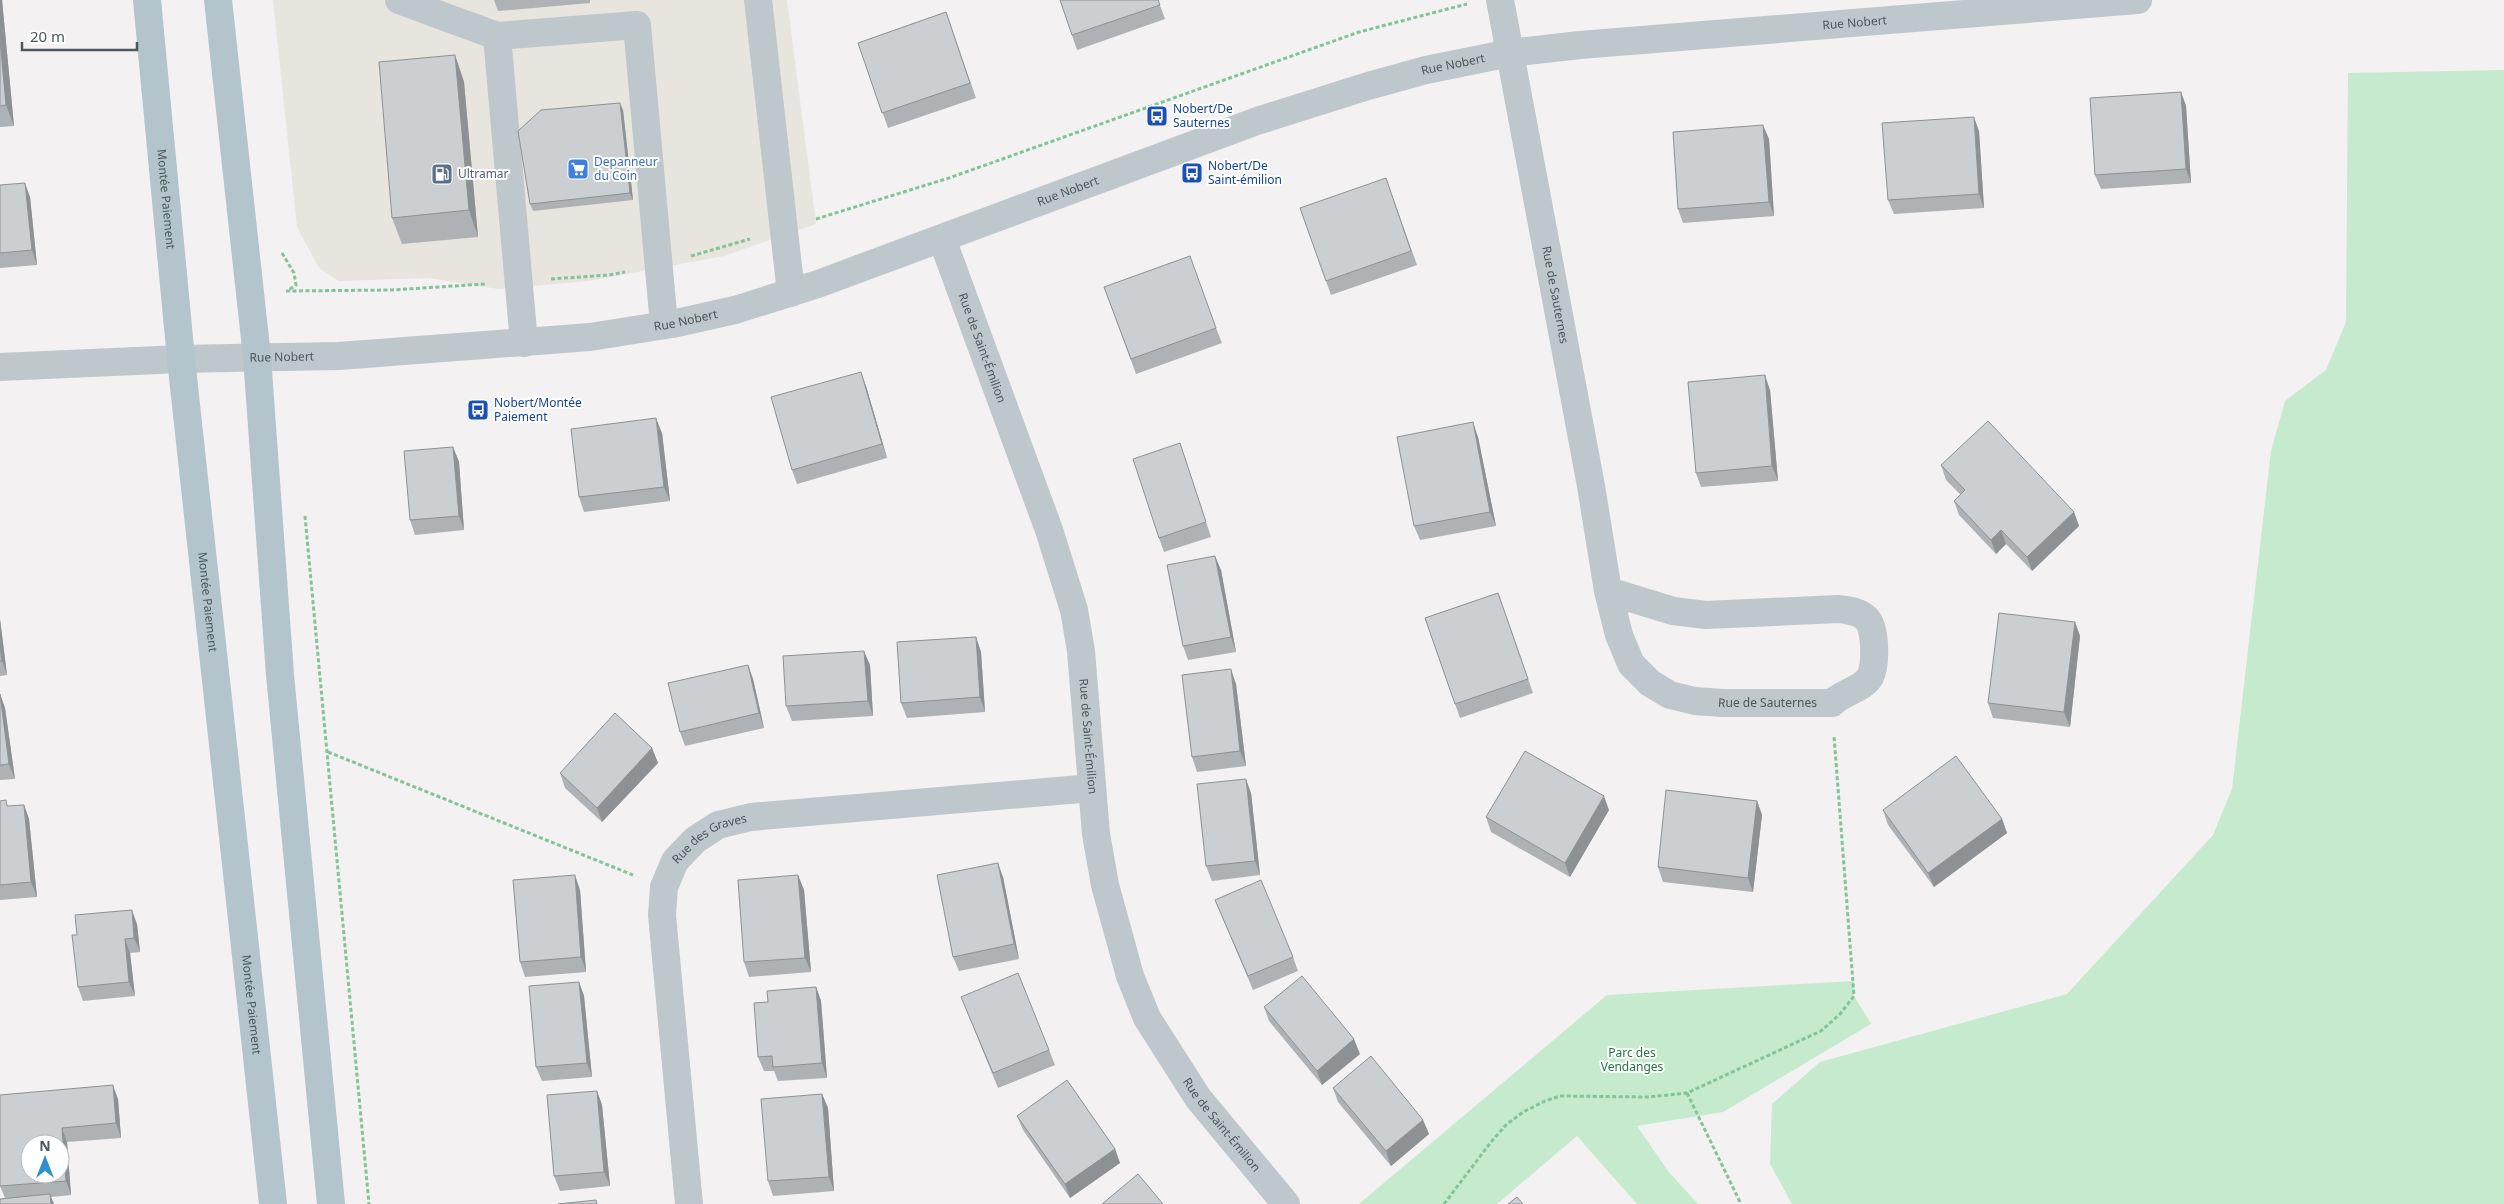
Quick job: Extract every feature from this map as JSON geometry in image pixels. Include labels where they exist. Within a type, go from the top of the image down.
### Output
[{"type":"main road","name":"Montée Paiement","points":[[147,0],[181,359],[273,1204]]},
{"type":"main road","points":[[218,0],[257,357],[280,675],[331,1204]]},
{"type":"street","points":[[399,0],[497,36],[637,25],[664,325]]},
{"type":"street","points":[[758,0],[791,293]]},
{"type":"street","name":"Rue Nobert","points":[[0,367],[181,359],[338,356],[590,337],[664,325],[735,310],[791,293],[1257,122],[1418,72],[1510,53],[1590,44],[2138,0]]},
{"type":"street","name":"Rue de Sauternes","points":[[1487,1],[1510,53],[1588,466],[1608,591],[1619,635],[1631,664],[1650,683],[1670,695],[1722,704],[1832,704],[1839,695],[1856,689],[1870,676],[1874,658],[1873,634],[1867,619],[1854,611],[1838,608],[1706,615],[1673,611],[1608,591]]},
{"type":"street","points":[[497,36],[524,343]]},
{"type":"street","name":"Rue de Saint-Émilion","points":[[942,239],[1049,530],[1074,610],[1081,652],[1092,788],[1105,885],[1130,976],[1147,1018],[1198,1098],[1286,1204]]},
{"type":"street","name":"Rue des Graves","points":[[689,1204],[662,915],[664,887],[675,861],[695,840],[718,825],[750,817],[1092,788]]},
{"type":"path","points":[[286,291],[392,290],[609,276],[719,249],[949,178],[1359,32],[1487,1]]},
{"type":"path","points":[[279,246],[294,273],[296,285],[286,291]]},
{"type":"path","points":[[286,291],[287,300]]},
{"type":"path","points":[[305,515],[369,1204]]},
{"type":"path","points":[[1444,1204],[1506,1125],[1523,1112],[1560,1096],[1649,1097],[1687,1093],[1821,1031],[1840,1014],[1854,996],[1832,704]]},
{"type":"path","points":[[328,752],[664,887]]},
{"type":"path","points":[[1687,1093],[1741,1204]]},
{"type":"shaded area","points":[[273,0],[787,0],[816,224],[724,256],[588,281],[499,289],[428,278],[339,281],[319,268],[297,227]]},
{"type":"green space","points":[[2504,70],[2504,1204],[1792,1204],[1770,1164],[1772,1104],[1820,1062],[2067,994],[2213,835],[2232,789],[2271,451],[2285,401],[2326,370],[2346,322],[2348,73]]},
{"type":"green space","name":"Parc des Vendanges","points":[[1854,981],[1854,996],[1871,1024],[1723,1112],[1637,1126],[1668,1171],[1698,1204],[1637,1204],[1577,1136],[1497,1204],[1359,1204],[1607,995]]},
{"type":"building","points":[[1060,0],[1158,0],[1160,5],[1072,35]]},
{"type":"building","points":[[946,12],[970,83],[882,113],[858,43]]},
{"type":"building","points":[[0,39],[6,105],[0,106]]},
{"type":"building","points":[[455,55],[469,210],[392,218],[379,62]]},
{"type":"building","points":[[2181,92],[2186,169],[2095,175],[2090,98]]},
{"type":"building","name":"Depanneur du Coin","points":[[620,103],[630,193],[530,204],[518,131],[541,110]]},
{"type":"building","points":[[1974,117],[1979,194],[1888,200],[1882,123]]},
{"type":"building","points":[[1763,125],[1769,202],[1678,209],[1673,132]]},
{"type":"building","points":[[1386,178],[1411,251],[1326,281],[1300,208]]},
{"type":"building","points":[[25,183],[32,250],[0,253],[0,185]]},
{"type":"building","points":[[1190,256],[1216,328],[1131,359],[1104,287]]},
{"type":"building","points":[[861,372],[882,444],[792,470],[771,397]]},
{"type":"building","points":[[1765,375],[1772,466],[1696,473],[1688,382]]},
{"type":"building","points":[[656,418],[664,487],[579,497],[571,429]]},
{"type":"building","points":[[1988,421],[2074,512],[2027,557],[2001,530],[1991,540],[1954,501],[1965,490],[1941,465]]},
{"type":"building","points":[[1473,422],[1490,512],[1414,526],[1397,437]]},
{"type":"building","points":[[1180,443],[1206,522],[1159,538],[1133,459]]},
{"type":"building","points":[[453,447],[459,516],[410,520],[404,451]]},
{"type":"building","points":[[1215,556],[1231,637],[1183,646],[1167,565]]},
{"type":"building","points":[[1498,593],[1528,679],[1455,704],[1425,618]]},
{"type":"building","points":[[1999,613],[2075,622],[2064,712],[1988,703]]},
{"type":"building","points":[[976,637],[980,697],[901,703],[897,642]]},
{"type":"building","points":[[0,645],[2,661],[0,661]]},
{"type":"building","points":[[864,651],[868,701],[786,706],[783,656]]},
{"type":"building","points":[[748,665],[759,713],[680,732],[668,683]]},
{"type":"building","points":[[1231,669],[1240,751],[1192,757],[1182,675]]},
{"type":"building","points":[[0,694],[9,764],[0,765]]},
{"type":"building","points":[[615,713],[652,748],[597,808],[560,773]]},
{"type":"building","points":[[1525,751],[1604,796],[1565,863],[1486,817]]},
{"type":"building","points":[[1956,756],[2002,819],[1928,873],[1883,810]]},
{"type":"building","points":[[1246,779],[1255,861],[1206,866],[1197,784]]},
{"type":"building","points":[[1666,790],[1757,801],[1748,878],[1658,867]]},
{"type":"building","points":[[6,800],[7,806],[24,805],[31,882],[0,885],[0,801]]},
{"type":"building","points":[[998,863],[1014,944],[953,957],[937,875]]},
{"type":"building","points":[[575,875],[581,957],[520,962],[513,880]]},
{"type":"building","points":[[798,875],[805,958],[744,962],[738,880]]},
{"type":"building","points":[[1261,880],[1293,957],[1248,976],[1215,900]]},
{"type":"building","points":[[132,910],[134,938],[125,939],[129,982],[78,987],[72,935],[77,935],[75,915]]},
{"type":"building","points":[[1018,973],[1049,1050],[993,1073],[961,997]]},
{"type":"building","points":[[1302,976],[1354,1039],[1317,1071],[1264,1007]]},
{"type":"building","points":[[579,982],[587,1063],[536,1067],[529,986]]},
{"type":"building","points":[[816,987],[822,1063],[773,1067],[772,1056],[758,1057],[754,1003],[768,1002],[767,991]]},
{"type":"building","points":[[1371,1056],[1423,1120],[1386,1151],[1333,1088]]},
{"type":"building","points":[[1067,1080],[1115,1149],[1065,1184],[1017,1116]]},
{"type":"building","points":[[113,1085],[116,1123],[62,1128],[62,1134],[20,1134],[20,1184],[26,1184],[0,1186],[0,1095]]},
{"type":"building","points":[[597,1091],[604,1172],[554,1176],[547,1095]]},
{"type":"building","points":[[822,1094],[829,1177],[768,1181],[761,1099]]},
{"type":"building","points":[[1138,1174],[1163,1204],[1102,1204]]},
{"type":"building","points":[[50,1194],[51,1204],[0,1204],[0,1199]]},
{"type":"building","points":[[1517,1197],[1523,1204],[1508,1204]]},
{"type":"building","points":[[596,1200],[597,1204],[558,1204]]},
{"type":"place","name":"Nobert/De Sauternes","points":[[1157,116]]},
{"type":"place","name":"Depanneur du Coin","points":[[578,169]]},
{"type":"place","name":"Nobert/De Saint-émilion","points":[[1192,173]]},
{"type":"place","name":"Ultramar","points":[[442,174]]},
{"type":"place","name":"Nobert/Montée Paiement","points":[[478,410]]}]
